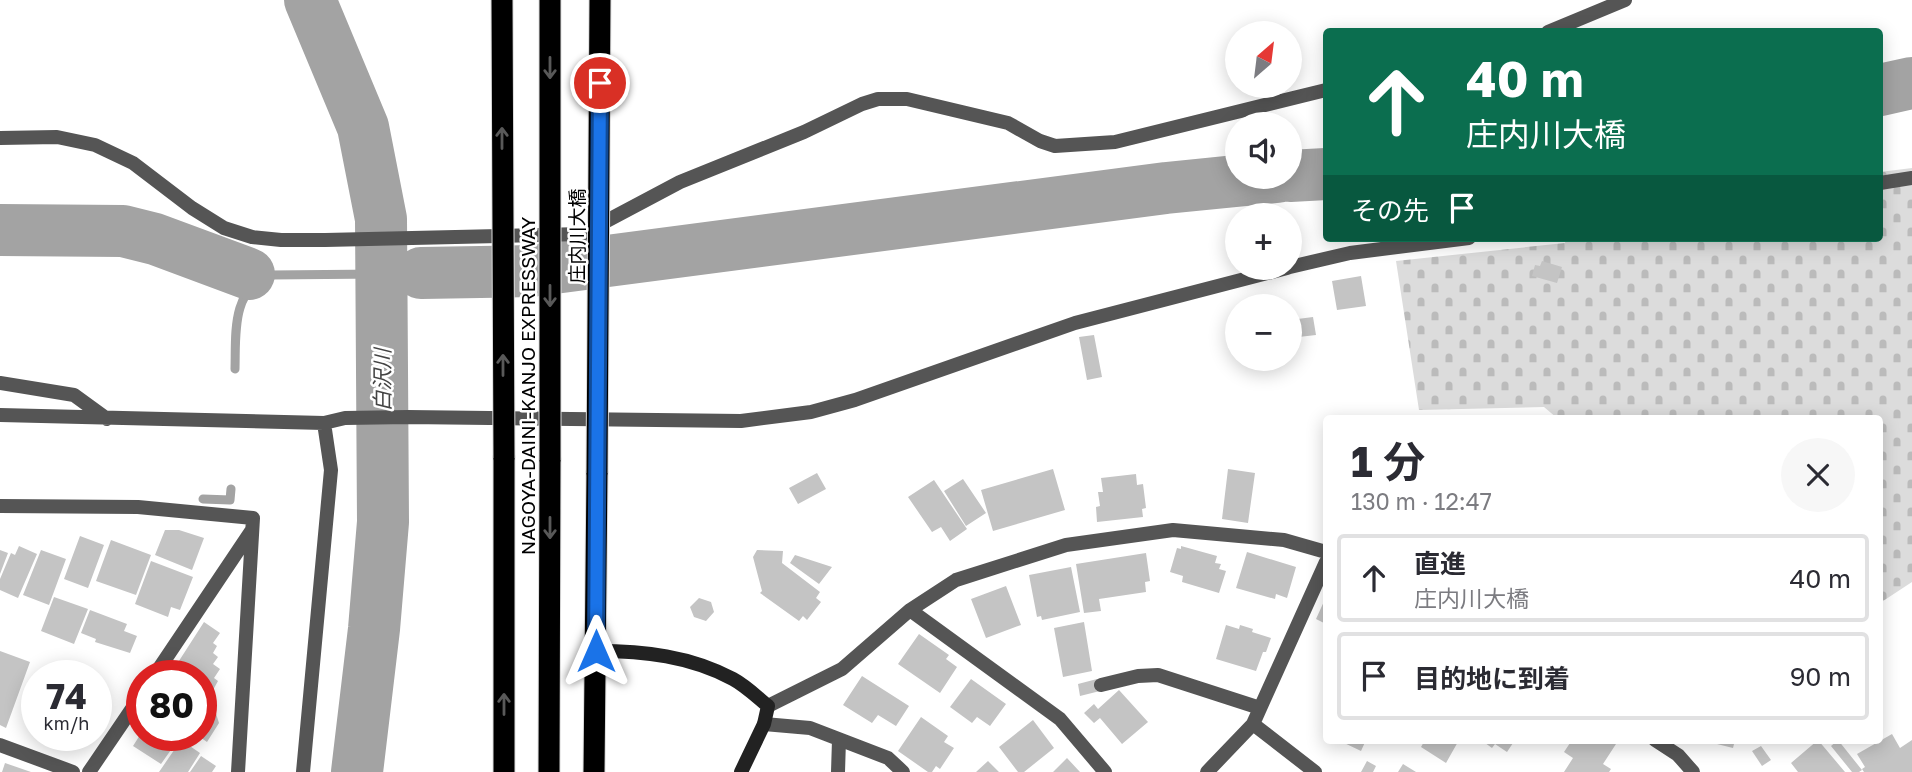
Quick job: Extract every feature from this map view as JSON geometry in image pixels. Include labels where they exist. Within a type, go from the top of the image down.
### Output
[{"type":"highway","name":"NAGOYA-DAINI-KANJO EXPRESSWAY","points":[[502,0],[504,772]]},
{"type":"highway","name":"NAGOYA-DAINI-KANJO EXPRESSWAY","points":[[549,772],[550,0]]},
{"type":"highway","name":"庄内川大橋","points":[[594,772],[600,0]]},
{"type":"street","points":[[1558,28],[1625,0]]},
{"type":"street","points":[[0,138],[57,137],[95,145],[133,163],[192,208],[224,228],[252,237],[325,240],[582,234],[680,182],[877,99],[907,99],[1008,123],[1040,141],[1055,146],[1115,142],[1323,91]]},
{"type":"street","points":[[1883,183],[1912,178]]},
{"type":"street","points":[[1302,264],[1350,253],[1437,242]]},
{"type":"street","points":[[0,415],[324,423],[345,418],[408,417],[741,421],[811,412],[855,400],[1074,323],[1238,280]]},
{"type":"street","points":[[0,383],[74,395],[107,419]]},
{"type":"street","points":[[303,772],[331,470],[324,423]]},
{"type":"street","points":[[0,506],[150,509],[253,518],[238,772]]},
{"type":"street","points":[[165,660],[253,529]]},
{"type":"street","points":[[768,706],[842,668],[910,610],[956,580],[1066,545],[1173,530],[1284,540],[1323,551]]},
{"type":"street","points":[[1207,772],[1253,723],[1323,569]]},
{"type":"street","points":[[910,610],[1060,719],[1105,772]]},
{"type":"street","points":[[596,651],[654,653],[708,667],[736,680],[768,706]]},
{"type":"street","points":[[1101,685],[1138,676],[1158,675],[1259,708]]},
{"type":"street","points":[[741,772],[764,724],[768,706]]},
{"type":"street","points":[[89,772],[126,718]]},
{"type":"street","points":[[1253,723],[1315,772]]},
{"type":"street","points":[[764,724],[810,728],[888,758],[903,772]]},
{"type":"street","points":[[838,772],[839,740]]},
{"type":"street","points":[[1661,744],[1678,755],[1693,772]]},
{"type":"street","points":[[0,745],[73,772]]},
{"type":"green space","points":[[1912,168],[1912,582],[1883,601],[1883,415],[1553,415],[1544,407],[1419,410],[1396,261],[1565,242],[1883,242],[1883,172]]},
{"type":"building","points":[[1542,261],[1562,267],[1557,283],[1532,276],[1535,265],[1540,266]]},
{"type":"building","points":[[1361,276],[1366,306],[1337,310],[1332,281]]},
{"type":"building","points":[[1313,317],[1316,335],[1302,337],[1302,318]]},
{"type":"building","points":[[1094,335],[1102,377],[1087,380],[1079,337]]},
{"type":"building","points":[[1053,469],[1065,510],[993,531],[981,490]]},
{"type":"building","points":[[1228,469],[1255,473],[1248,523],[1222,519]]},
{"type":"building","points":[[817,473],[826,489],[798,504],[789,488]]},
{"type":"building","points":[[1136,474],[1137,485],[1143,484],[1146,508],[1142,509],[1143,517],[1097,522],[1096,507],[1100,506],[1098,492],[1103,492],[1101,478]]},
{"type":"building","points":[[963,479],[986,513],[966,526],[944,491]]},
{"type":"building","points":[[934,480],[967,529],[950,541],[941,527],[932,532],[908,497]]},
{"type":"building","points":[[165,530],[179,530],[204,538],[192,570],[155,555]]},
{"type":"building","points":[[80,536],[104,545],[88,588],[64,579]]},
{"type":"building","points":[[111,540],[151,555],[136,595],[96,581]]},
{"type":"building","points":[[19,546],[37,554],[18,598],[0,590],[0,579],[11,553],[15,555]]},
{"type":"building","points":[[1181,546],[1217,556],[1215,563],[1221,564],[1219,569],[1226,571],[1219,593],[1182,582],[1183,576],[1170,572],[1177,548],[1181,549]]},
{"type":"building","points":[[0,550],[8,553],[0,574]]},
{"type":"building","points":[[41,550],[66,559],[49,605],[23,595]]},
{"type":"building","points":[[757,550],[783,551],[782,563],[820,592],[816,598],[821,602],[807,620],[803,616],[799,621],[760,593],[762,591],[753,557]]},
{"type":"building","points":[[1247,552],[1296,567],[1287,598],[1276,594],[1275,599],[1236,588]]},
{"type":"building","points":[[1146,553],[1150,581],[1145,582],[1146,592],[1099,599],[1101,611],[1084,613],[1076,564]]},
{"type":"building","points":[[795,555],[832,567],[819,584],[790,563]]},
{"type":"building","points":[[151,561],[193,577],[180,610],[171,607],[168,617],[135,604]]},
{"type":"building","points":[[1071,567],[1080,612],[1042,620],[1041,616],[1037,617],[1029,575]]},
{"type":"building","points":[[1006,586],[1021,625],[986,638],[971,599]]},
{"type":"building","points":[[54,597],[88,609],[74,644],[41,631]]},
{"type":"building","points":[[699,598],[711,602],[714,612],[706,621],[694,617],[690,607]]},
{"type":"building","points":[[1323,604],[1323,622],[1316,619]]},
{"type":"building","points":[[90,610],[127,624],[124,631],[137,636],[130,653],[95,642],[96,639],[81,633]]},
{"type":"building","points":[[204,622],[220,633],[213,643],[217,646],[213,653],[218,657],[216,660],[180,660]]},
{"type":"building","points":[[1084,622],[1092,671],[1063,677],[1054,628]]},
{"type":"building","points":[[1226,625],[1239,629],[1240,625],[1271,638],[1256,671],[1216,659]]},
{"type":"building","points":[[919,634],[949,655],[946,659],[957,667],[940,693],[898,664]]},
{"type":"building","points":[[0,651],[25,660],[21,660],[21,687],[6,728],[0,725]]},
{"type":"building","points":[[862,676],[909,706],[896,726],[878,715],[872,723],[843,705]]},
{"type":"building","points":[[971,679],[1006,704],[990,726],[977,717],[972,723],[950,707]]},
{"type":"building","points":[[1097,679],[1100,691],[1080,696],[1078,684]]},
{"type":"building","points":[[1119,690],[1148,722],[1122,744],[1100,718],[1094,723],[1084,713],[1094,704],[1098,709]]},
{"type":"building","points":[[921,717],[948,736],[944,742],[954,748],[940,769],[936,766],[932,772],[928,772],[898,751]]},
{"type":"building","points":[[1033,720],[1054,748],[1024,772],[1018,772],[999,747]]},
{"type":"building","points":[[1892,734],[1900,748],[1912,740],[1912,772],[1864,772],[1862,769],[1865,767],[1857,754],[1874,744],[1883,744],[1883,739]]},
{"type":"building","points":[[1346,744],[1364,744],[1361,751]]},
{"type":"building","points":[[1423,744],[1457,744],[1446,763],[1421,747]]},
{"type":"building","points":[[1495,744],[1512,744],[1507,752]]},
{"type":"building","points":[[1569,744],[1616,744],[1603,764],[1611,769],[1609,772],[1564,772],[1573,758],[1564,752]]},
{"type":"building","points":[[1717,744],[1734,744],[1733,748]]},
{"type":"building","points":[[1813,744],[1821,744],[1845,772],[1798,772],[1791,763]]},
{"type":"building","points":[[1841,744],[1862,770],[1852,772],[1831,746]]},
{"type":"building","points":[[1761,746],[1771,760],[1762,766],[1752,751]]},
{"type":"building","points":[[141,751],[170,751],[161,764]]},
{"type":"building","points":[[173,751],[200,753],[188,772],[159,772]]},
{"type":"building","points":[[201,756],[216,766],[212,772],[190,772]]},
{"type":"building","points":[[1067,758],[1080,772],[1053,772]]},
{"type":"building","points":[[988,761],[999,772],[976,772]]},
{"type":"building","points":[[1367,761],[1376,766],[1373,772],[1361,772]]},
{"type":"building","points":[[5,763],[31,772],[2,772]]},
{"type":"building","points":[[1403,764],[1416,772],[1398,772]]},
{"type":"waterway","name":"白沢川","points":[[310,0],[363,127],[381,219],[383,522],[374,629],[357,772]]},
{"type":"waterway","points":[[1883,89],[1912,83]]},
{"type":"waterway","points":[[1302,175],[1323,174]]},
{"type":"waterway","points":[[421,273],[531,271],[1225,182]]},
{"type":"waterway","points":[[0,230],[123,231],[155,239],[249,274]]},
{"type":"waterway","points":[[235,369],[238,314],[248,291],[257,282],[270,275],[381,274]]},
{"type":"waterway","points":[[203,499],[230,500],[231,489]]},
{"type":"route","points":[[596,651],[600,83]]}]
